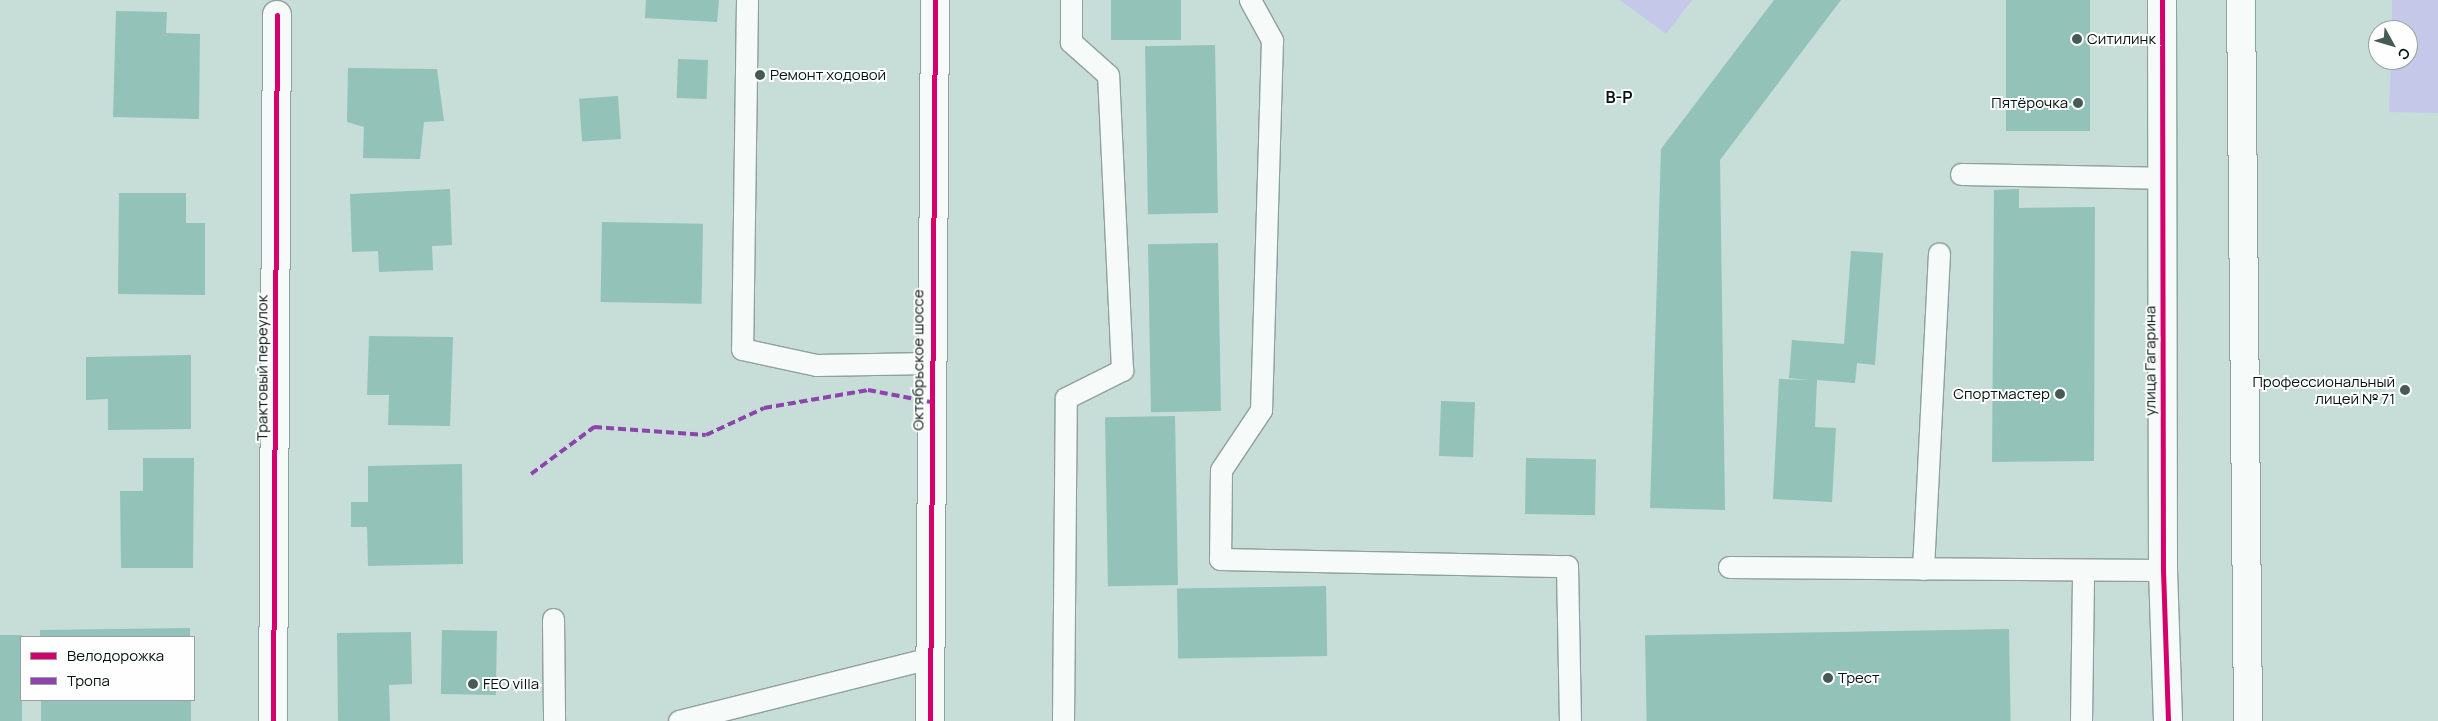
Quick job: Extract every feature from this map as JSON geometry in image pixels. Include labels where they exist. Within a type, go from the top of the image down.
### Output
[{"type":"street","name":"Октябрьское шоссе","points":[[930,721],[935,0]]},
{"type":"street","name":"улица Гагарина","points":[[2162,0],[2163,570],[2168,721]]},
{"type":"street","points":[[2241,0],[2248,721]]},
{"type":"street","name":"Трактовый переулок","points":[[273,721],[277,15]]},
{"type":"lane","points":[[747,0],[742,349],[816,366],[931,363]]},
{"type":"lane","points":[[1063,721],[1066,398],[1122,370],[1108,75],[1071,42],[1072,0]]},
{"type":"lane","points":[[1250,0],[1272,40],[1261,410],[1221,470],[1220,559],[1567,566],[1570,721]]},
{"type":"lane","points":[[1961,174],[2162,178]]},
{"type":"lane","points":[[1923,569],[1938,252]]},
{"type":"lane","points":[[1729,567],[2163,570]]},
{"type":"lane","points":[[2081,721],[2083,570]]},
{"type":"lane","points":[[553,619],[554,721]]},
{"type":"lane","points":[[679,721],[930,658]]},
{"type":"shaded area","points":[[1620,0],[1692,0],[1666,34]]},
{"type":"shaded area","points":[[2392,0],[2438,0],[2438,113],[2389,112],[2391,70],[2418,70],[2418,20],[2392,20]]},
{"type":"building","points":[[646,0],[719,0],[717,22],[645,18]]},
{"type":"building","points":[[1111,0],[1181,0],[1181,40],[1111,40]]},
{"type":"building","points":[[1774,0],[1841,0],[1720,160],[1725,510],[1650,508],[1661,149]]},
{"type":"building","points":[[2006,0],[2090,0],[2090,131],[2006,131]]},
{"type":"building","points":[[116,11],[167,12],[166,33],[200,34],[199,119],[113,117]]},
{"type":"building","points":[[1215,45],[1218,213],[1148,214],[1145,46]]},
{"type":"building","points":[[678,59],[708,60],[707,99],[677,98]]},
{"type":"building","points":[[348,68],[437,69],[444,121],[424,122],[420,159],[363,158],[364,127],[347,122]]},
{"type":"building","points":[[618,96],[621,139],[582,142],[579,99]]},
{"type":"building","points":[[450,189],[452,245],[432,246],[433,270],[379,272],[378,251],[352,252],[350,194]]},
{"type":"building","points":[[2019,189],[2019,208],[2095,207],[2094,461],[1992,462],[1994,190]]},
{"type":"building","points":[[119,193],[186,193],[186,223],[205,223],[205,295],[118,294]]},
{"type":"building","points":[[602,222],[703,224],[702,304],[601,302]]},
{"type":"building","points":[[1218,243],[1221,411],[1151,412],[1148,244]]},
{"type":"building","points":[[1851,251],[1883,253],[1875,365],[1857,363],[1855,383],[1817,380],[1815,427],[1836,428],[1832,502],[1773,499],[1779,379],[1810,380],[1789,378],[1792,340],[1844,344]]},
{"type":"building","points":[[369,336],[453,337],[450,426],[388,425],[389,395],[367,395]]},
{"type":"building","points":[[191,355],[191,429],[108,430],[108,399],[86,400],[86,357]]},
{"type":"building","points":[[1441,401],[1475,402],[1473,457],[1439,456]]},
{"type":"building","points":[[1175,416],[1178,585],[1108,586],[1105,417]]},
{"type":"building","points":[[143,458],[194,458],[193,568],[121,568],[120,491],[143,491]]},
{"type":"building","points":[[1526,458],[1596,459],[1595,515],[1525,514]]},
{"type":"building","points":[[462,464],[463,564],[368,566],[367,527],[351,527],[351,502],[368,502],[368,466]]},
{"type":"building","points":[[1326,586],[1327,656],[1178,659],[1177,589]]},
{"type":"building","points":[[190,628],[190,636],[40,636],[40,630]]},
{"type":"building","name":"Трест","points":[[2009,629],[2011,721],[1647,721],[1645,635]]},
{"type":"building","points":[[442,630],[497,631],[496,695],[441,694]]},
{"type":"building","points":[[411,632],[412,684],[389,685],[390,721],[338,721],[337,633]]},
{"type":"building","points":[[0,635],[22,635],[20,636],[20,701],[22,701],[22,721],[0,721]]},
{"type":"building","points":[[41,701],[191,701],[191,721],[41,721]]},
{"type":"marked path","points":[[531,474],[594,427],[706,435],[764,408],[868,390],[931,402]]},
{"type":"cycle path","points":[[930,721],[935,0]]},
{"type":"cycle path","points":[[2162,0],[2163,570],[2168,721]]},
{"type":"cycle path","points":[[273,721],[277,15]]},
{"type":"place","name":"Ситилинк","points":[[2077,39]]},
{"type":"place","name":"Ремонт ходовой","points":[[760,75]]},
{"type":"place","name":"Пятёрочка","points":[[2078,103]]},
{"type":"place","name":"Профессиональный лицей № 71","points":[[2405,390]]},
{"type":"place","name":"Спортмастер","points":[[2060,394]]},
{"type":"place","name":"Трест","points":[[1828,678]]},
{"type":"place","name":"FEO villa","points":[[473,684]]},
{"type":"district","name":"В-Р","points":[[1619,97]]}]
